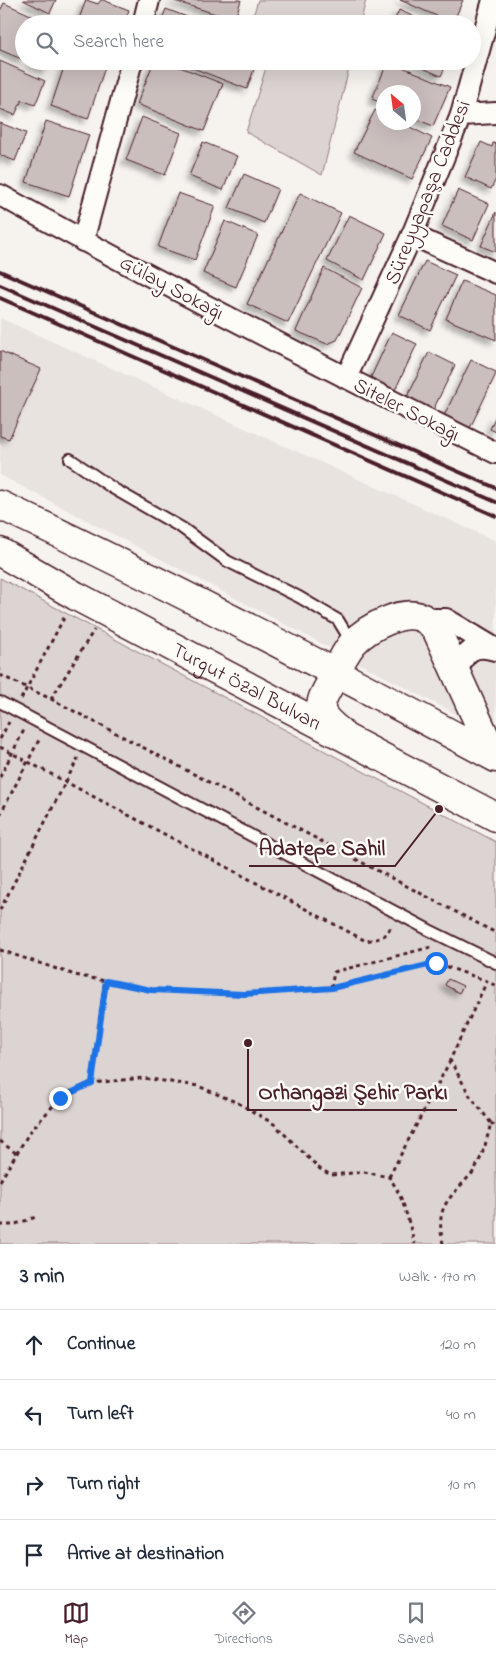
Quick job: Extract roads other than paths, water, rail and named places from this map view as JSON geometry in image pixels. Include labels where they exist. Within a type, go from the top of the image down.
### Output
[{"type":"highway","points":[[0,505],[335,673],[496,758]]},
{"type":"highway","name":"Turgut Özal Bulvarı","points":[[0,552],[76,596],[496,817]]},
{"type":"highway","points":[[347,738],[322,713],[321,703],[335,673],[352,644],[367,630],[399,617],[413,616],[426,619],[437,630],[486,739],[496,753]]},
{"type":"street","points":[[145,15],[149,0]]},
{"type":"street","name":"Süreyyapaşa Caddesi","points":[[481,45],[494,0]]},
{"type":"street","points":[[83,241],[130,70]]},
{"type":"street","name":"Süreyyapaşa Caddesi","points":[[346,378],[412,235],[461,115],[474,70]]},
{"type":"street","points":[[461,115],[496,113]]},
{"type":"street","name":"Gülay Sokağı","points":[[0,195],[83,241],[346,378]]},
{"type":"street","points":[[412,235],[496,273]]},
{"type":"street","name":"Siteler Sokağı","points":[[346,378],[496,453]]},
{"type":"street","points":[[426,619],[446,619],[496,649]]},
{"type":"street","points":[[457,673],[461,660],[470,650],[485,647],[496,649]]},
{"type":"lane","points":[[70,459],[114,489],[182,528],[227,561],[333,616],[338,620],[352,644]]},
{"type":"lane","points":[[0,702],[121,768],[496,963]]},
{"type":"railway","points":[[0,271],[496,488]]},
{"type":"railway","points":[[0,285],[496,502]]},
{"type":"railway","points":[[0,298],[496,516]]},
{"type":"place","name":"Adatepe Sahil","points":[[439,809]]},
{"type":"place","name":"Orhangazi Şehir Parkı","points":[[248,1043]]}]
